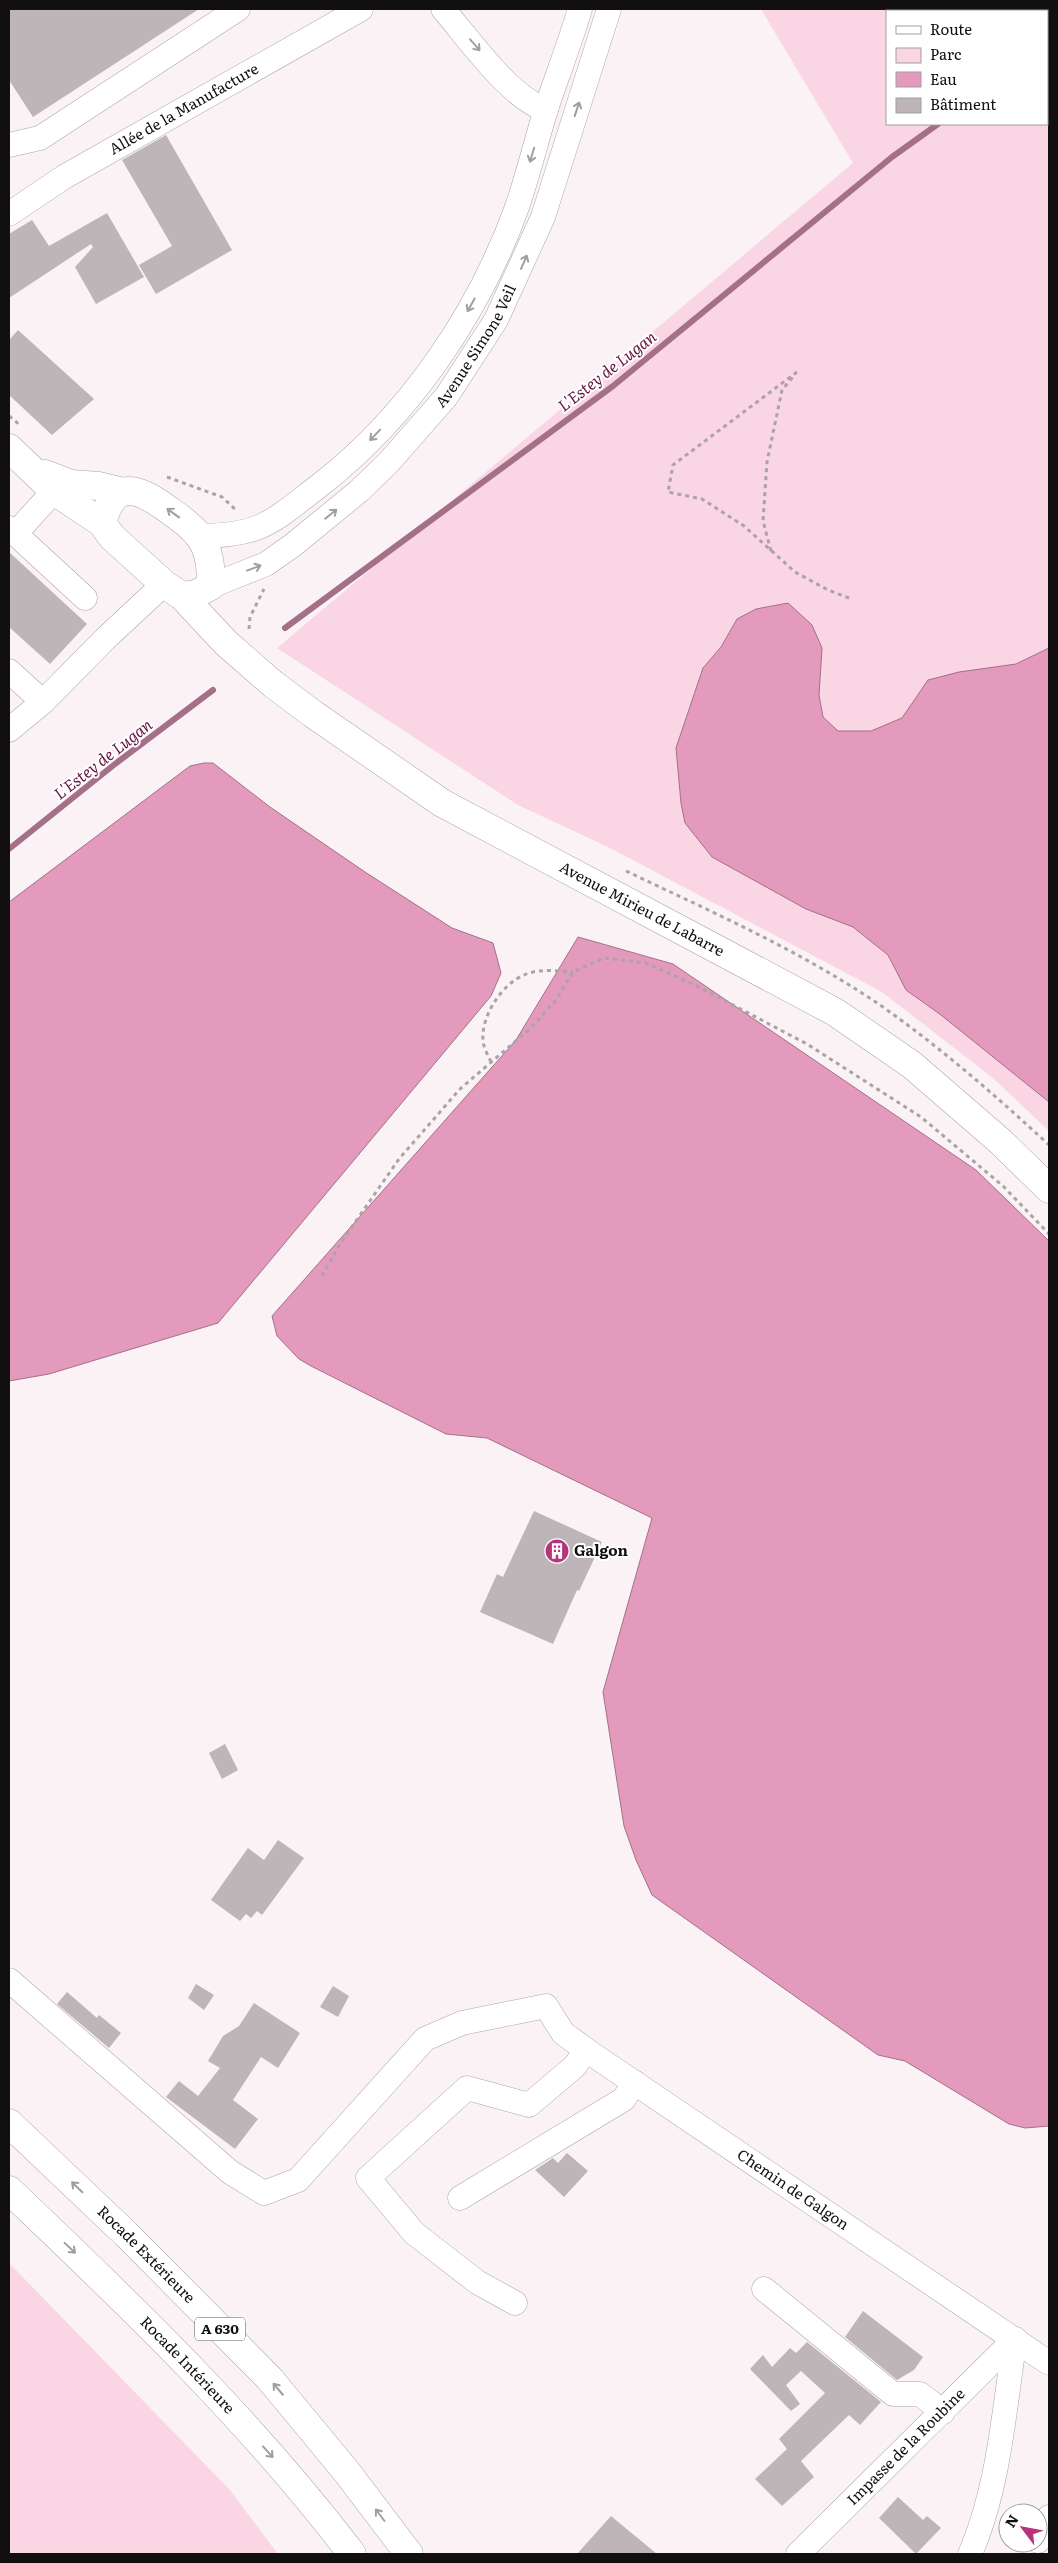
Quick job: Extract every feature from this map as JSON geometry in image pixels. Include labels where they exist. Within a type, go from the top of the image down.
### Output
[{"type":"main road","name":"Avenue Mirieu de Labarre","points":[[9,448],[54,491],[102,523],[112,538],[173,590],[229,646],[273,684],[442,803],[835,1012],[912,1065],[1001,1142],[1049,1188]]},
{"type":"main road","name":"Avenue Mirieu de Labarre","points":[[34,470],[71,484],[99,486],[120,491],[135,490],[151,498],[199,536],[211,564],[211,586],[229,646]]},
{"type":"main road","points":[[102,523],[110,500],[120,491]]},
{"type":"main road","points":[[173,590],[196,594],[211,586]]},
{"type":"main road","name":"Rocade Extérieure","points":[[9,2123],[126,2234],[269,2378],[346,2471],[409,2554]]},
{"type":"main road","name":"Rocade Intérieure","points":[[9,2190],[88,2265],[227,2406],[310,2498],[352,2554]]},
{"type":"street","points":[[9,145],[40,138],[238,9]]},
{"type":"street","name":"Allée de la Manufacture","points":[[9,214],[72,172],[362,9]]},
{"type":"street","points":[[443,9],[513,89],[532,105],[546,110]]},
{"type":"street","name":"Avenue Simone Veil","points":[[199,536],[238,535],[275,521],[338,471],[367,443],[395,414],[442,353],[472,305],[496,258],[516,208],[580,9]]},
{"type":"street","name":"Avenue Simone Veil","points":[[211,586],[272,560],[359,491],[388,464],[446,397],[496,320],[543,217],[609,9]]},
{"type":"street","points":[[572,35],[598,44]]},
{"type":"street","points":[[442,353],[465,368]]},
{"type":"street","points":[[54,491],[12,531],[86,598]]},
{"type":"street","points":[[9,730],[44,702],[105,639],[143,606],[173,590]]},
{"type":"street","points":[[9,671],[44,702]]},
{"type":"street","name":"Chemin de Galgon","points":[[9,1980],[230,2172],[264,2193],[298,2180],[425,2039],[462,2023],[546,2006],[563,2033],[586,2050],[1049,2363]]},
{"type":"street","points":[[514,2303],[476,2282],[414,2233],[368,2178],[467,2088],[529,2105],[575,2066],[586,2050]]},
{"type":"street","points":[[460,2198],[624,2099],[634,2082]]},
{"type":"street","points":[[764,2289],[893,2394],[920,2394],[942,2412]]},
{"type":"street","points":[[970,2554],[979,2534],[994,2468],[1015,2340]]},
{"type":"street","name":"Impasse de la Roubine","points":[[798,2554],[1015,2340]]},
{"type":"path","points":[[771,552],[763,521],[767,462],[782,390],[797,372],[673,465],[668,492],[702,499],[744,526],[771,552],[795,572],[828,590],[849,598]]},
{"type":"path","points":[[491,1062],[483,1040],[490,1010],[503,988],[524,974],[549,970],[573,972],[604,958],[646,963],[762,1018],[807,1044],[921,1117],[1003,1186],[1049,1234]]},
{"type":"path","points":[[322,1276],[340,1244],[399,1159],[460,1088],[532,1027],[556,1000],[573,972]]},
{"type":"green space","points":[[761,9],[1049,9],[1049,1131],[993,1078],[882,992],[610,848],[518,805],[277,648],[853,163]]},
{"type":"green space","points":[[9,2263],[230,2490],[278,2554],[9,2554]]},
{"type":"water","points":[[788,603],[812,625],[822,648],[819,695],[823,717],[838,731],[871,731],[902,718],[928,680],[959,672],[1016,664],[1049,648],[1049,1102],[941,1015],[906,990],[888,955],[853,927],[806,909],[712,857],[685,823],[681,803],[676,748],[703,668],[721,647],[737,619],[756,609]]},
{"type":"water","points":[[213,763],[270,807],[365,872],[452,928],[493,943],[501,973],[491,996],[218,1323],[49,1374],[9,1381],[9,902],[190,766]]},
{"type":"water","points":[[578,937],[673,964],[976,1170],[1049,1241],[1049,2126],[1025,2128],[1009,2124],[905,2061],[878,2055],[652,1895],[636,1860],[624,1826],[603,1692],[652,1518],[487,1438],[446,1434],[311,1366],[299,1359],[277,1336],[272,1316],[516,1040]]},
{"type":"building","points":[[9,9],[199,9],[33,117],[9,80]]},
{"type":"building","points":[[166,135],[232,250],[156,294],[139,265],[172,246],[122,160]]},
{"type":"building","points":[[107,213],[144,277],[96,304],[75,267],[93,247],[91,244],[9,298],[9,234],[32,220],[49,246]]},
{"type":"building","points":[[18,330],[94,399],[52,435],[9,395],[9,340]]},
{"type":"building","points":[[9,552],[87,624],[50,664],[9,627]]},
{"type":"building","points":[[534,1511],[602,1542],[579,1591],[577,1590],[553,1644],[480,1612],[497,1574],[503,1577]]},
{"type":"building","points":[[225,1744],[238,1770],[222,1779],[209,1753]]},
{"type":"building","points":[[278,1840],[304,1858],[262,1915],[257,1911],[251,1918],[246,1914],[240,1921],[211,1900],[248,1848],[264,1860]]},
{"type":"building","points":[[196,1984],[214,1995],[204,2010],[188,1998]]},
{"type":"building","points":[[333,1986],[349,1996],[338,2017],[320,2007]]},
{"type":"building","points":[[67,1992],[97,2018],[99,2015],[121,2033],[109,2048],[57,2004]]},
{"type":"building","points":[[254,2003],[300,2033],[278,2068],[261,2057],[233,2100],[258,2119],[235,2149],[166,2097],[179,2081],[198,2096],[220,2068],[208,2061],[223,2036],[239,2026]]},
{"type":"building","points":[[567,2153],[588,2171],[564,2197],[535,2170],[553,2158],[558,2163]]},
{"type":"building","points":[[863,2311],[923,2357],[914,2370],[897,2380],[845,2337]]},
{"type":"building","points":[[807,2342],[881,2402],[860,2425],[849,2415],[801,2461],[814,2477],[782,2506],[755,2479],[787,2449],[779,2439],[825,2393],[801,2371],[786,2385],[800,2404],[791,2411],[750,2369],[763,2355],[772,2367],[790,2348],[796,2353]]},
{"type":"building","points":[[898,2497],[923,2520],[927,2516],[941,2528],[916,2554],[879,2518]]},
{"type":"building","points":[[611,2516],[657,2554],[577,2554]]},
{"type":"waterway","name":"L'Estey de Lugan","points":[[285,628],[613,386],[892,157],[937,125]]},
{"type":"waterway","name":"L'Estey de Lugan","points":[[9,849],[115,764],[213,690]]},
{"type":"place","name":"Galgon","points":[[557,1551]]}]
